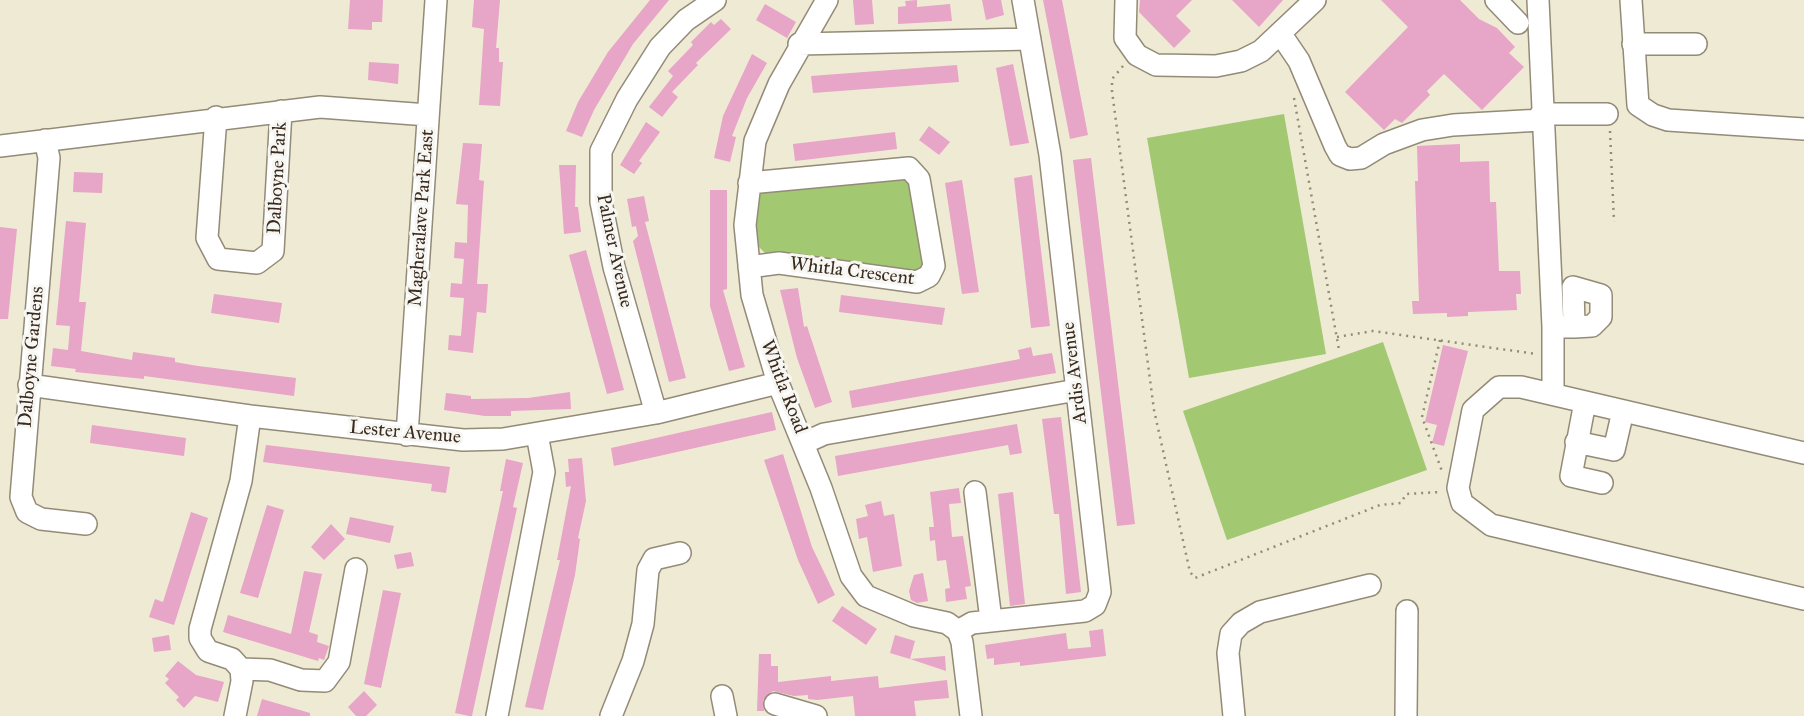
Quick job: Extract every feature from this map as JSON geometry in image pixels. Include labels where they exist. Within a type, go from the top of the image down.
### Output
[{"type":"street","name":"Magheralave Park East","points":[[407,435],[436,0]]},
{"type":"street","name":"Palmer Avenue","points":[[656,414],[614,267],[601,202],[601,151],[620,110],[660,47],[686,20],[715,0]]},
{"type":"street","name":"Whitla Road","points":[[827,0],[799,44],[755,141],[745,225],[752,295],[778,383],[804,443],[851,576],[866,596],[914,616],[947,623],[958,631]]},
{"type":"street","name":"Ardis Avenue","points":[[958,631],[972,623],[991,620],[1085,611],[1095,605],[1100,592],[1050,155],[1023,0]]},
{"type":"street","points":[[1126,0],[1125,38],[1136,55],[1156,65],[1216,66],[1251,56],[1315,0]]},
{"type":"street","points":[[1496,0],[1518,23]]},
{"type":"street","points":[[1538,0],[1541,117],[1551,288],[1564,327]]},
{"type":"street","points":[[1631,0],[1638,105],[1653,115],[1668,120],[1804,129]]},
{"type":"street","points":[[1280,33],[1299,61],[1335,146],[1340,155],[1350,159],[1361,158],[1384,144],[1422,130],[1541,117],[1607,114]]},
{"type":"street","points":[[799,44],[1030,39]]},
{"type":"street","points":[[1633,44],[1696,44]]},
{"type":"street","name":"Dalboyne Park","points":[[0,146],[216,117],[320,107],[428,116]]},
{"type":"street","name":"Dalboyne Park","points":[[216,117],[207,238],[218,259],[257,262],[273,251],[281,111]]},
{"type":"street","name":"Dalboyne Gardens","points":[[45,141],[49,158],[21,497],[27,512],[41,519],[86,524]]},
{"type":"street","name":"Whitla Crescent","points":[[749,183],[909,168],[919,179],[934,266],[929,276],[918,282],[779,263],[749,267]]},
{"type":"street","points":[[1551,288],[1573,287],[1564,327],[1553,356],[1553,394]]},
{"type":"street","name":"Lester Avenue","points":[[29,385],[250,416],[463,440],[503,439],[656,414],[778,383]]},
{"type":"street","points":[[1804,453],[1521,387],[1499,387],[1473,410],[1450,486],[1462,503],[1491,525],[1702,582],[1804,599]]},
{"type":"street","points":[[804,443],[824,435],[1077,390]]},
{"type":"street","points":[[1585,402],[1571,477],[1602,483]]},
{"type":"street","points":[[1576,442],[1614,450],[1623,411]]},
{"type":"street","points":[[235,716],[241,691],[241,669],[232,659],[208,651],[200,638],[200,629],[241,481],[250,416]]},
{"type":"street","points":[[497,716],[542,482],[537,434]]},
{"type":"street","points":[[975,492],[991,620]]},
{"type":"street","points":[[611,716],[643,624],[648,570],[654,559],[680,554]]},
{"type":"street","points":[[241,669],[270,670],[301,680],[325,681],[340,662],[356,569]]},
{"type":"street","points":[[1234,716],[1228,653],[1231,634],[1241,623],[1259,612],[1370,585]]},
{"type":"street","points":[[1406,716],[1407,611]]},
{"type":"street","points":[[958,631],[962,642],[971,716]]},
{"type":"street","points":[[775,704],[816,716]]},
{"type":"path","points":[[1136,55],[1117,70],[1112,79],[1112,91],[1154,410],[1190,572],[1198,579],[1380,505],[1401,503],[1406,494],[1439,493],[1450,486],[1422,417],[1440,340]]},
{"type":"path","points":[[1294,94],[1339,350]]},
{"type":"path","points":[[1607,114],[1614,222]]},
{"type":"path","points":[[1337,337],[1373,331],[1553,356]]},
{"type":"green space","points":[[1284,114],[1326,354],[1189,378],[1147,138]]},
{"type":"green space","points":[[899,174],[913,186],[926,262],[920,275],[772,260],[756,244],[754,227],[759,193]]},
{"type":"green space","points":[[1383,342],[1427,470],[1227,540],[1183,411]]},
{"type":"building","points":[[350,0],[383,0],[382,22],[372,22],[372,30],[348,29]]},
{"type":"building","points":[[474,0],[500,0],[496,48],[499,48],[499,62],[503,62],[500,106],[479,105],[484,29],[472,27]]},
{"type":"building","points":[[650,0],[669,0],[633,44],[594,110],[582,137],[566,131],[578,102],[608,52]]},
{"type":"building","points":[[853,0],[872,0],[874,24],[855,25]]},
{"type":"building","points":[[917,0],[917,7],[950,4],[952,21],[898,24],[898,7],[906,6],[905,1]]},
{"type":"building","points":[[982,0],[1001,0],[1004,15],[986,20]]},
{"type":"building","points":[[1043,0],[1062,0],[1088,135],[1070,139]]},
{"type":"building","points":[[1140,0],[1192,0],[1176,16],[1191,31],[1174,48],[1139,12]]},
{"type":"building","points":[[1232,0],[1283,0],[1259,27]]},
{"type":"building","points":[[1381,0],[1460,0],[1479,19],[1497,28],[1515,47],[1509,53],[1524,67],[1482,110],[1444,74],[1427,91],[1430,95],[1402,123],[1395,119],[1384,130],[1345,92],[1408,27]]},
{"type":"building","points":[[765,4],[796,22],[787,38],[756,20]]},
{"type":"building","points":[[721,19],[731,29],[696,63],[698,65],[672,92],[678,97],[662,117],[649,107],[673,76],[668,71],[711,22],[714,25]]},
{"type":"building","points":[[752,54],[767,63],[747,98],[732,136],[736,137],[730,162],[714,158],[723,116]]},
{"type":"building","points":[[369,62],[399,64],[398,84],[368,80]]},
{"type":"building","points":[[1013,64],[1029,143],[1010,146],[996,68]]},
{"type":"building","points":[[957,65],[959,82],[813,93],[811,76]]},
{"type":"building","points":[[646,122],[660,132],[639,161],[642,163],[634,174],[620,165]]},
{"type":"building","points":[[929,126],[950,142],[939,155],[919,140]]},
{"type":"building","points":[[895,132],[897,149],[795,161],[793,144]]},
{"type":"building","points":[[463,143],[482,144],[479,180],[484,181],[477,284],[488,284],[486,313],[477,312],[473,353],[448,350],[449,335],[461,336],[464,298],[450,297],[451,283],[462,284],[464,259],[454,258],[455,242],[467,243],[468,205],[456,204]]},
{"type":"building","points":[[1460,144],[1460,162],[1489,161],[1490,202],[1496,202],[1499,271],[1520,271],[1521,294],[1516,294],[1517,310],[1468,312],[1468,316],[1447,317],[1447,313],[1413,314],[1412,301],[1419,301],[1415,181],[1418,181],[1417,146]]},
{"type":"building","points":[[1091,158],[1135,524],[1117,526],[1073,160]]},
{"type":"building","points":[[559,165],[576,165],[575,207],[578,207],[581,232],[564,234]]},
{"type":"building","points":[[74,172],[103,173],[102,193],[73,192]]},
{"type":"building","points":[[1032,175],[1050,326],[1031,328],[1014,178]]},
{"type":"building","points":[[962,180],[979,292],[962,294],[945,183]]},
{"type":"building","points":[[710,190],[727,190],[727,289],[723,290],[745,367],[729,371],[710,306]]},
{"type":"building","points":[[644,196],[649,221],[645,222],[686,378],[669,382],[633,241],[638,236],[636,226],[632,227],[627,199]]},
{"type":"building","points":[[66,221],[86,223],[79,302],[86,302],[81,351],[132,360],[133,352],[175,358],[175,362],[198,366],[296,378],[294,396],[144,376],[144,379],[75,372],[76,369],[51,366],[53,348],[68,350],[70,326],[56,325]]},
{"type":"building","points":[[0,227],[17,229],[8,319],[0,319]]},
{"type":"building","points":[[586,250],[624,390],[607,394],[569,255]]},
{"type":"building","points":[[798,288],[804,327],[807,326],[832,402],[815,408],[797,358],[780,290]]},
{"type":"building","points":[[214,294],[282,303],[279,323],[211,313]]},
{"type":"building","points":[[841,295],[945,308],[942,325],[839,312]]},
{"type":"building","points":[[1443,345],[1468,351],[1444,446],[1432,443],[1437,425],[1425,422]]},
{"type":"building","points":[[1031,347],[1033,356],[1052,353],[1056,373],[852,408],[849,391],[1020,359],[1018,350]]},
{"type":"building","points":[[570,392],[571,409],[511,411],[511,416],[485,416],[444,410],[446,393],[471,396],[471,399],[528,398]]},
{"type":"building","points":[[772,412],[776,430],[614,466],[611,448]]},
{"type":"building","points":[[1061,417],[1081,592],[1066,594],[1059,514],[1054,514],[1042,419]]},
{"type":"building","points":[[1017,424],[1022,453],[1010,455],[1008,445],[838,476],[835,456]]},
{"type":"building","points":[[92,425],[186,438],[184,456],[90,443]]},
{"type":"building","points":[[266,445],[450,467],[446,493],[431,491],[432,484],[263,462]]},
{"type":"building","points":[[783,454],[812,547],[835,595],[818,604],[798,560],[764,460]]},
{"type":"building","points":[[582,458],[586,501],[578,538],[575,575],[543,710],[525,707],[560,560],[557,560],[571,486],[566,487],[565,472],[569,472],[568,459]]},
{"type":"building","points":[[506,459],[523,463],[513,507],[517,508],[472,716],[469,716],[455,713],[503,491],[500,491]]},
{"type":"building","points":[[959,488],[961,503],[949,504],[952,537],[963,536],[971,586],[965,587],[967,599],[946,602],[945,589],[950,588],[946,560],[937,561],[935,540],[930,541],[929,527],[934,527],[930,492]]},
{"type":"building","points":[[1013,492],[1025,604],[1010,606],[998,494]]},
{"type":"building","points":[[881,501],[884,516],[894,514],[902,566],[873,572],[867,537],[859,539],[856,519],[868,516],[865,505]]},
{"type":"building","points":[[267,505],[284,510],[258,598],[240,593]]},
{"type":"building","points":[[191,512],[208,518],[174,625],[149,617],[155,599],[163,602]]},
{"type":"building","points":[[350,517],[394,526],[390,543],[346,534]]},
{"type":"building","points":[[331,524],[345,539],[324,560],[311,547]]},
{"type":"building","points":[[411,552],[414,566],[397,569],[394,555]]},
{"type":"building","points":[[304,571],[322,574],[309,632],[318,635],[317,642],[329,646],[324,660],[319,658],[318,661],[223,632],[228,615],[291,634]]},
{"type":"building","points":[[923,573],[928,601],[917,603],[911,600],[909,591],[914,575]]},
{"type":"building","points":[[383,590],[401,593],[381,688],[364,684]]},
{"type":"building","points":[[842,606],[877,629],[866,645],[832,621]]},
{"type":"building","points":[[1103,629],[1106,656],[1020,666],[1020,662],[994,665],[994,658],[987,659],[985,645],[1066,633],[1068,649],[1091,647],[1089,631]]},
{"type":"building","points":[[169,635],[171,650],[154,652],[152,638]]},
{"type":"building","points":[[895,635],[915,641],[910,659],[890,653]]},
{"type":"building","points":[[759,654],[771,654],[771,666],[778,666],[778,682],[831,676],[831,681],[878,676],[879,688],[947,680],[949,698],[914,701],[916,716],[855,716],[853,696],[817,700],[808,699],[808,695],[794,696],[773,691],[763,700],[764,711],[757,711]]},
{"type":"building","points":[[945,656],[946,671],[910,659]]},
{"type":"building","points":[[178,661],[196,675],[224,682],[218,702],[195,696],[184,708],[176,700],[179,697],[165,683],[169,679],[165,676]]},
{"type":"building","points":[[364,691],[377,705],[366,716],[356,716],[348,707]]},
{"type":"building","points":[[262,699],[310,713],[310,716],[257,716]]}]
